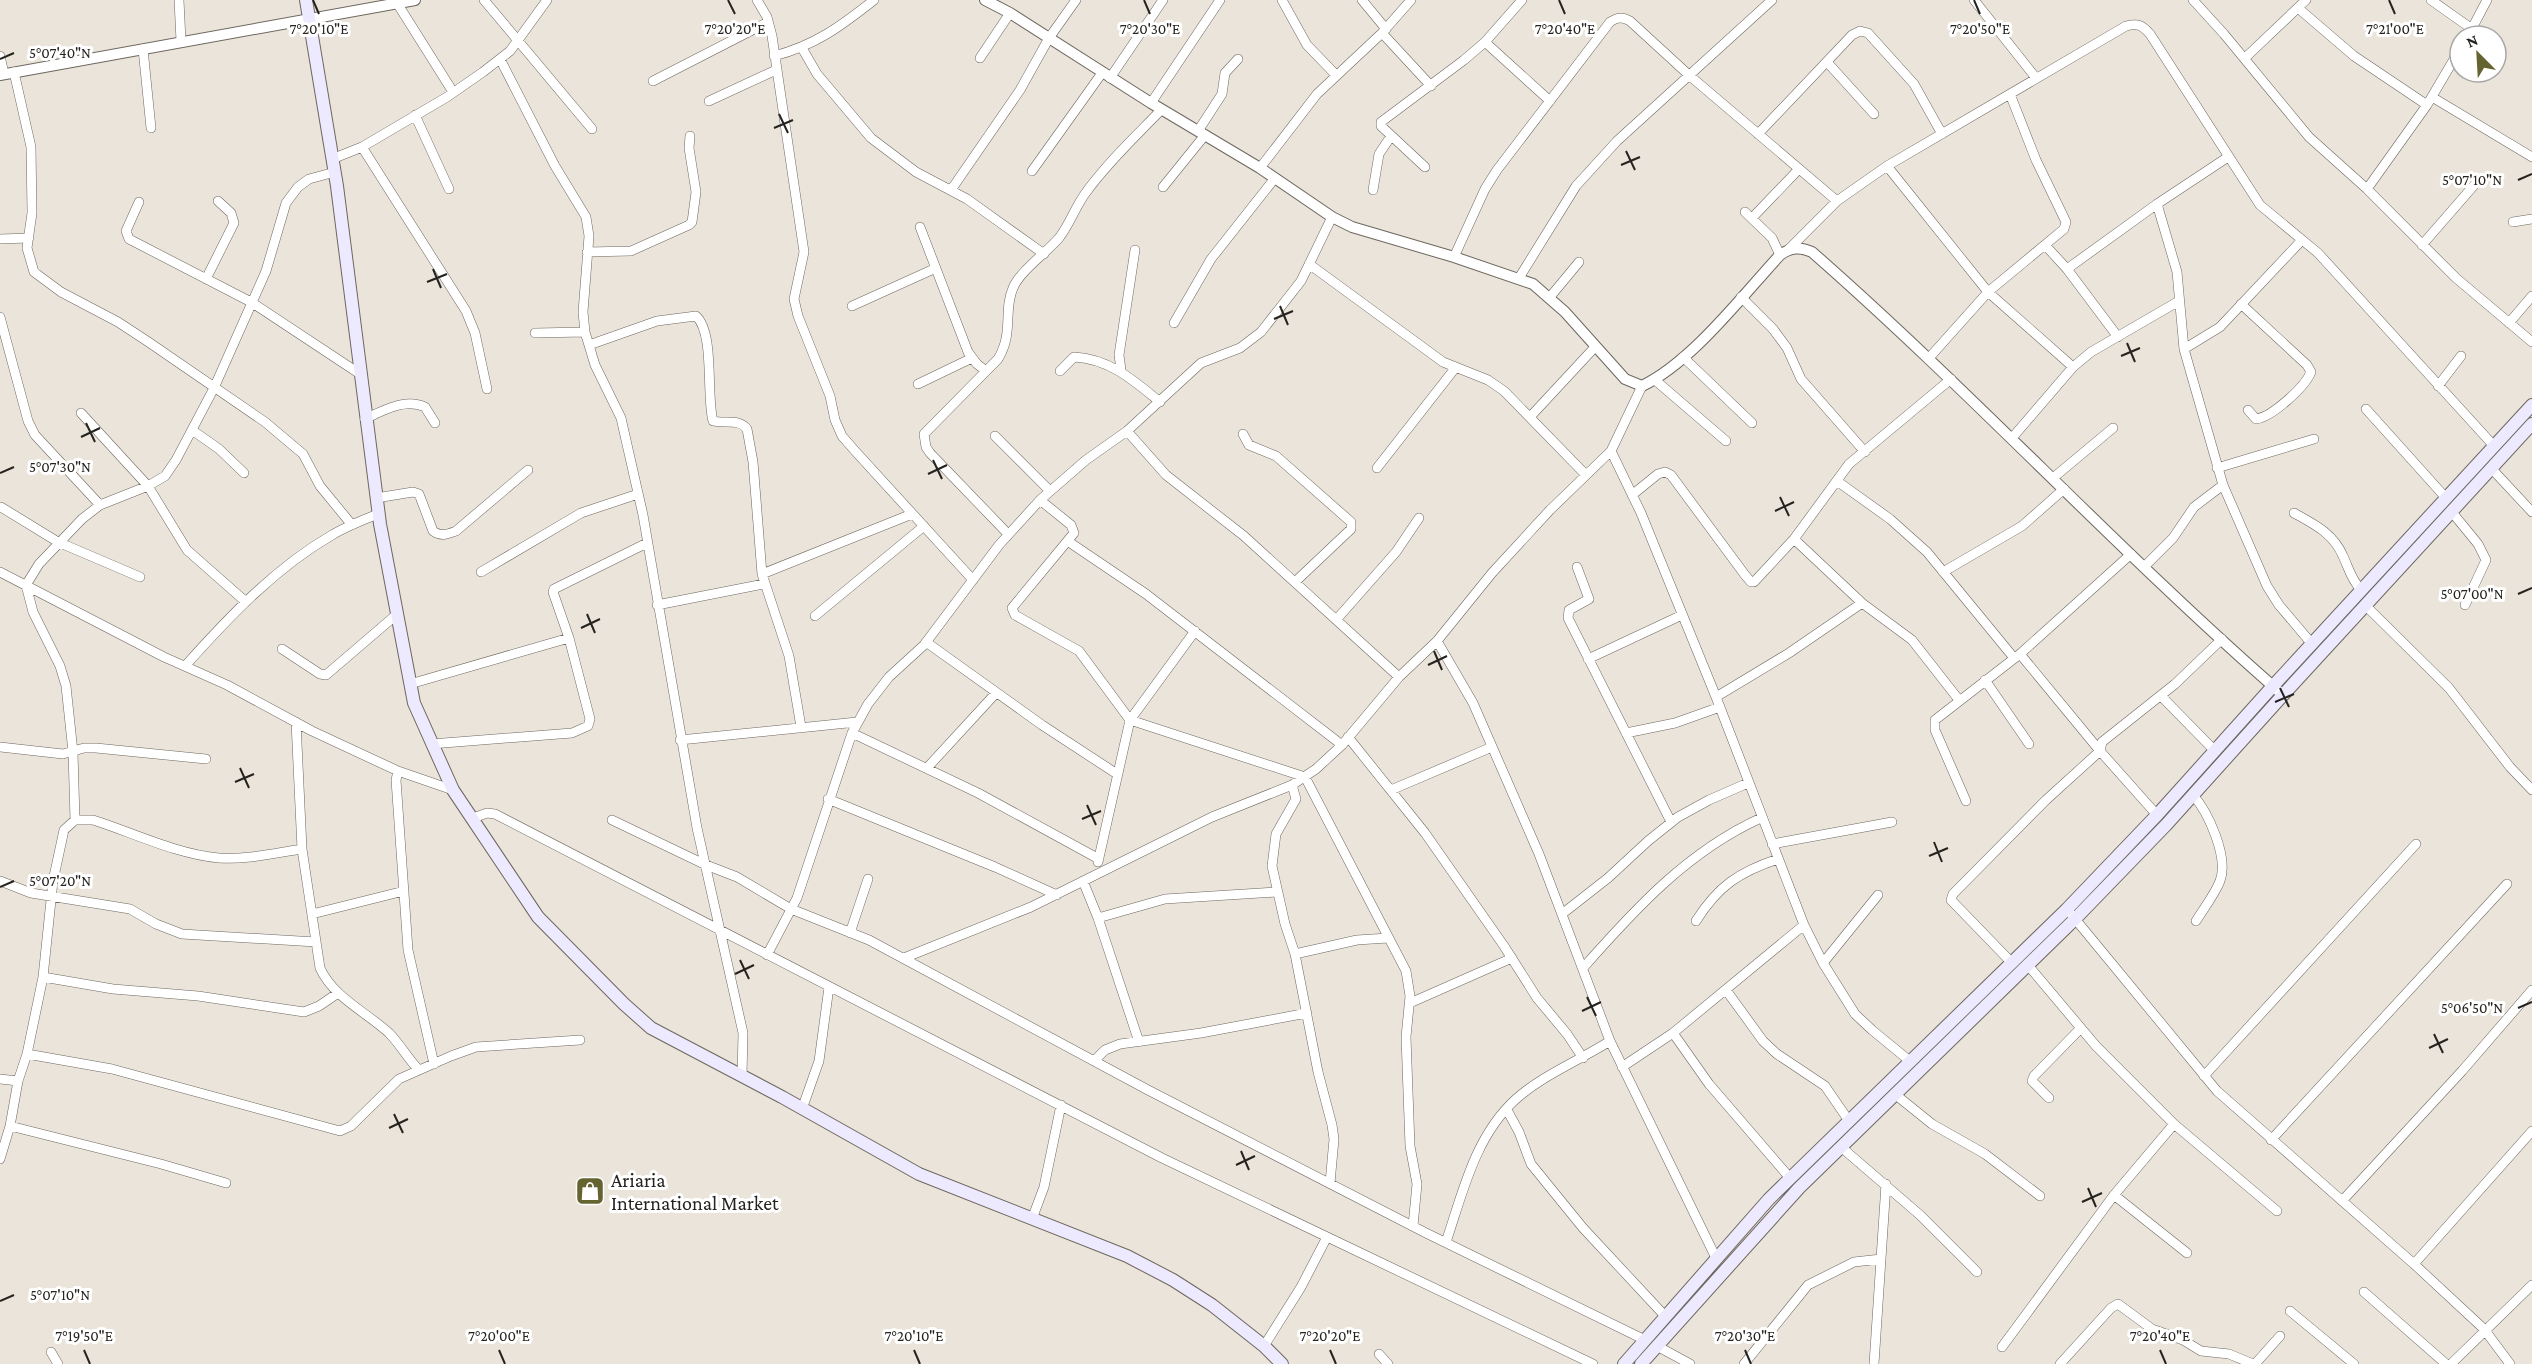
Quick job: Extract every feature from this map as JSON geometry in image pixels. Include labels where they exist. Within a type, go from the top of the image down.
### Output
[{"type":"main road","points":[[306,0],[335,172],[378,513],[414,703],[453,790],[538,917],[651,1028],[919,1174],[1127,1256],[1173,1280],[1212,1305],[1264,1346],[1282,1364]]},
{"type":"main road","points":[[1624,1364],[1716,1258],[1790,1178],[2067,909],[2157,815],[2532,405]]},
{"type":"main road","points":[[1641,1364],[1778,1209],[2075,919],[2193,795],[2532,424]]},
{"type":"street","points":[[179,0],[182,41]]},
{"type":"street","points":[[6,74],[415,0]]},
{"type":"street","points":[[484,0],[592,129]]},
{"type":"street","points":[[333,159],[362,147],[453,92],[500,59],[518,42],[547,0]]},
{"type":"street","points":[[758,0],[768,22],[804,252],[794,294],[798,316],[830,396],[835,420],[842,436],[973,580]]},
{"type":"street","points":[[774,56],[802,48],[816,41],[874,0]]},
{"type":"street","points":[[987,0],[1151,104],[1260,168],[1332,217],[1352,227],[1454,257],[1533,284],[1550,297],[1625,379],[1642,386]]},
{"type":"street","points":[[951,190],[1020,90],[1049,38],[1076,0]]},
{"type":"street","points":[[1032,171],[1162,0]]},
{"type":"street","points":[[1151,104],[1220,0]]},
{"type":"street","points":[[1281,0],[1307,45],[1336,75]]},
{"type":"street","points":[[1362,0],[1384,31],[1431,86]]},
{"type":"street","points":[[1260,168],[1317,94],[1384,31],[1411,0]]},
{"type":"street","points":[[1425,168],[1381,126],[1381,122],[1431,86],[1485,42],[1522,0]]},
{"type":"street","points":[[1519,278],[1576,186],[1617,141],[1772,0]]},
{"type":"street","points":[[1974,0],[2036,78]]},
{"type":"street","points":[[2193,0],[2245,58],[2294,121],[2367,189],[2456,278],[2532,342]]},
{"type":"street","points":[[2245,58],[2306,0]]},
{"type":"street","points":[[2431,0],[2459,24]]},
{"type":"street","points":[[2475,24],[2487,0]]},
{"type":"street","points":[[397,3],[453,92]]},
{"type":"street","points":[[2298,8],[2361,61],[2532,157]]},
{"type":"street","points":[[980,58],[1010,13]]},
{"type":"street","points":[[1454,257],[1485,189],[1497,170],[1610,22],[1623,17],[1837,201]]},
{"type":"street","points":[[653,81],[768,22]]},
{"type":"street","points":[[904,958],[973,932],[1057,895],[1212,818],[1292,785],[1328,760],[1399,677],[1437,641],[1492,573],[1611,451],[1642,386],[1654,380],[1683,357],[1784,252],[1837,201],[1887,166],[2126,26],[2141,25],[2150,34],[2260,206],[2318,253],[2494,446]]},
{"type":"street","points":[[1758,134],[1856,33],[1868,33],[1914,84],[1942,134]]},
{"type":"street","points":[[1485,42],[1550,100]]},
{"type":"street","points":[[802,48],[817,74],[871,138],[916,172],[967,199],[1044,254]]},
{"type":"street","points":[[143,49],[151,129]]},
{"type":"street","points":[[0,56],[31,147],[32,213],[27,248],[34,272],[61,292],[138,334],[265,422],[301,451],[320,486],[352,525]]},
{"type":"street","points":[[1163,187],[1201,133],[1222,94],[1225,73],[1238,58]]},
{"type":"street","points":[[500,59],[555,166],[586,218],[589,236],[583,312],[585,332],[595,365],[621,418],[638,494],[680,740],[743,1033],[742,1076]]},
{"type":"street","points":[[1827,62],[1874,114]]},
{"type":"street","points":[[2367,189],[2429,101],[2448,69]]},
{"type":"street","points":[[709,101],[776,70]]},
{"type":"street","points":[[1929,358],[1988,292],[2064,229],[2066,222],[2036,160],[2010,94]]},
{"type":"street","points":[[1008,534],[930,453],[923,440],[924,434],[1005,348],[1012,289],[1017,281],[1061,235],[1085,194],[1102,171],[1161,110]]},
{"type":"street","points":[[415,115],[449,189]]},
{"type":"street","points":[[587,252],[631,251],[645,242],[689,225],[693,216],[696,192],[689,148],[690,136]]},
{"type":"street","points":[[1373,190],[1379,154],[1391,136]]},
{"type":"street","points":[[362,147],[466,311],[475,333],[487,389]]},
{"type":"street","points":[[2067,269],[2157,204],[2228,157]]},
{"type":"street","points":[[1887,166],[1988,292],[2073,367]]},
{"type":"street","points":[[1784,252],[1749,215],[1799,169]]},
{"type":"street","points":[[75,820],[73,752],[64,675],[33,612],[26,585],[39,564],[58,542],[100,505],[148,486],[165,476],[176,460],[214,388],[266,271],[285,203],[298,187],[309,179],[335,172]]},
{"type":"street","points":[[1174,323],[1211,259],[1275,178]]},
{"type":"street","points":[[2422,245],[2476,183]]},
{"type":"street","points":[[206,279],[234,223],[231,213],[218,201]]},
{"type":"street","points":[[139,202],[126,231],[129,239],[251,302],[360,374]]},
{"type":"street","points":[[2157,204],[2177,273],[2184,349],[2217,468],[2267,586],[2279,605],[2312,644]]},
{"type":"street","points":[[767,955],[791,909],[852,733],[857,722],[889,677],[926,642],[1008,534],[1040,500],[1086,460],[1127,431],[1201,363],[1240,348],[1262,332],[1301,281],[1332,217]]},
{"type":"street","points":[[2513,222],[2532,219]]},
{"type":"street","points":[[920,227],[972,358],[986,370]]},
{"type":"street","points":[[0,239],[29,238]]},
{"type":"street","points":[[2184,349],[2220,327],[2301,241]]},
{"type":"street","points":[[2045,245],[2067,269],[2118,337]]},
{"type":"street","points":[[1784,252],[1801,248],[1812,252],[1893,323],[2144,567],[2283,695]]},
{"type":"street","points":[[1121,370],[1119,355],[1135,250]]},
{"type":"street","points":[[1550,297],[1579,262]]},
{"type":"street","points":[[1309,264],[1443,362],[1488,380],[1504,391],[1586,475]]},
{"type":"street","points":[[852,306],[936,268]]},
{"type":"street","points":[[2509,323],[2532,296]]},
{"type":"street","points":[[1741,297],[1782,340],[1801,379],[1865,452]]},
{"type":"street","points":[[2012,438],[2073,367],[2091,352],[2179,300]]},
{"type":"street","points":[[2241,304],[2307,365],[2311,372],[2290,397],[2265,416],[2256,419],[2248,410]]},
{"type":"street","points":[[589,345],[657,321],[696,316],[700,319],[708,348],[713,422],[737,422],[745,425],[747,429],[753,462],[763,579],[789,656],[801,727]]},
{"type":"street","points":[[0,317],[28,421],[35,435],[100,505]]},
{"type":"street","points":[[535,333],[585,332]]},
{"type":"street","points":[[1530,417],[1594,347]]},
{"type":"street","points":[[2438,386],[2461,356]]},
{"type":"street","points":[[1060,371],[1074,357],[1083,357],[1121,370],[1160,402]]},
{"type":"street","points":[[1683,357],[1752,423]]},
{"type":"street","points":[[918,384],[972,358]]},
{"type":"street","points":[[1377,468],[1456,367]]},
{"type":"street","points":[[1632,495],[1658,474],[1665,472],[1671,476],[1751,582],[1763,574],[1794,539],[1850,464],[1951,379]]},
{"type":"street","points":[[1654,380],[1726,441]]},
{"type":"street","points":[[366,419],[396,405],[411,404],[425,407],[435,423]]},
{"type":"street","points":[[2366,409],[2446,498]]},
{"type":"street","points":[[81,413],[148,486],[187,550],[246,602]]},
{"type":"street","points":[[2053,478],[2113,428]]},
{"type":"street","points":[[192,430],[219,449],[244,473]]},
{"type":"street","points":[[1127,431],[1166,475],[1244,536],[1399,677]]},
{"type":"street","points":[[1243,434],[1249,445],[1276,456],[1351,522],[1351,529],[1295,582]]},
{"type":"street","points":[[995,436],[1050,491]]},
{"type":"street","points":[[2217,468],[2314,439]]},
{"type":"street","points":[[1611,451],[1632,495],[1716,697],[1804,925],[1823,963],[1856,1014],[1911,1062]]},
{"type":"street","points":[[2491,468],[2532,512]]},
{"type":"street","points":[[376,498],[413,492],[419,494],[434,531],[437,535],[446,535],[456,531],[528,470]]},
{"type":"street","points":[[1837,481],[1908,533],[2157,815]]},
{"type":"street","points":[[2144,567],[2173,538],[2194,507],[2223,485]]},
{"type":"street","points":[[1943,572],[2022,526],[2064,489]]},
{"type":"street","points":[[481,572],[581,513],[638,494]]},
{"type":"street","points":[[1040,500],[1071,525],[1074,533],[1069,542],[1012,608],[1012,611],[1082,654],[1130,720],[1305,777],[1407,971],[1410,1003],[1406,1036],[1410,1146],[1417,1184],[1413,1226]]},
{"type":"street","points":[[1,507],[58,542],[140,577]]},
{"type":"street","points":[[2451,512],[2478,544],[2486,560],[2465,605]]},
{"type":"street","points":[[185,666],[246,602],[299,557],[335,533],[378,513]]},
{"type":"street","points":[[2294,513],[2326,532],[2342,554],[2350,574],[2361,590]]},
{"type":"street","points":[[657,605],[763,579],[912,514]]},
{"type":"street","points":[[1336,620],[1396,552],[1419,518]]},
{"type":"street","points":[[815,616],[924,526]]},
{"type":"street","points":[[1794,539],[1862,603],[1912,640],[1959,700]]},
{"type":"street","points":[[1069,542],[1146,594],[1345,741],[1391,790],[1425,833],[1537,998],[1567,1034],[1583,1058]]},
{"type":"street","points":[[431,744],[559,734],[581,730],[588,726],[590,719],[569,638],[552,595],[554,589],[647,543]]},
{"type":"street","points":[[1966,801],[1933,724],[1935,720],[2017,656],[2131,554]]},
{"type":"street","points":[[1578,567],[1589,599],[1569,610],[1567,615],[1671,822]]},
{"type":"street","points":[[0,572],[296,722],[398,771],[453,790]]},
{"type":"street","points":[[1716,697],[1789,653],[1862,603]]},
{"type":"street","points":[[2365,605],[2449,687],[2510,767],[2532,790]]},
{"type":"street","points":[[282,649],[326,675],[396,615]]},
{"type":"street","points":[[1588,659],[1682,615]]},
{"type":"street","points":[[1095,875],[1130,720],[1194,631]]},
{"type":"street","points":[[410,684],[569,638]]},
{"type":"street","points":[[2011,962],[1951,900],[1953,894],[2046,800],[2100,751],[2102,742],[2108,736],[2161,696],[2222,639]]},
{"type":"street","points":[[1437,641],[1473,703],[1539,854],[1610,1041],[1716,1258]]},
{"type":"street","points":[[926,642],[996,693],[1118,774]]},
{"type":"street","points":[[1985,680],[2029,744]]},
{"type":"street","points":[[927,768],[996,693]]},
{"type":"street","points":[[2161,696],[2215,751]]},
{"type":"street","points":[[1626,733],[1675,723],[1720,707]]},
{"type":"street","points":[[296,722],[302,849],[320,968],[325,979],[338,993],[391,1035],[407,1058],[419,1070]]},
{"type":"street","points":[[680,740],[857,722]]},
{"type":"street","points":[[852,733],[978,793],[1099,859]]},
{"type":"street","points":[[0,747],[53,754],[96,748],[206,759]]},
{"type":"street","points":[[1391,790],[1492,747]]},
{"type":"street","points":[[398,771],[396,780],[408,950],[434,1064]]},
{"type":"street","points":[[1562,914],[1608,878],[1671,822],[1709,800],[1748,783]]},
{"type":"street","points":[[1292,785],[1296,799],[1276,834],[1271,855],[1276,892],[1295,954],[1334,1139],[1330,1183]]},
{"type":"street","points":[[2193,795],[2210,819],[2219,852],[2222,875],[2196,921]]},
{"type":"street","points":[[828,799],[995,867],[1057,895]]},
{"type":"street","points":[[473,818],[495,813],[1162,1158],[1593,1364]]},
{"type":"street","points":[[1583,969],[1660,884],[1710,845],[1761,818]]},
{"type":"street","points":[[0,1159],[10,1126],[18,1081],[27,1054],[44,978],[52,896],[64,830],[75,820],[93,820],[183,850],[218,858],[240,858],[302,849]]},
{"type":"street","points":[[612,820],[706,865],[737,877],[791,909],[904,958],[1094,1061],[1413,1226],[1645,1340]]},
{"type":"street","points":[[1772,844],[1892,822]]},
{"type":"street","points":[[2204,1076],[2416,844]]},
{"type":"street","points":[[1696,921],[1710,901],[1733,880],[1749,869],[1778,859]]},
{"type":"street","points":[[850,933],[868,879]]},
{"type":"street","points":[[0,881],[31,893],[130,909],[156,924],[182,934],[316,942]]},
{"type":"street","points":[[1083,881],[1098,918],[1139,1042]]},
{"type":"street","points":[[2271,1140],[2508,884]]},
{"type":"street","points":[[312,914],[404,891]]},
{"type":"street","points":[[1098,918],[1165,899],[1276,892]]},
{"type":"street","points":[[1823,963],[1878,895]]},
{"type":"street","points":[[2067,909],[2108,955],[2204,1076],[2271,1140],[2414,1264],[2484,1329],[2510,1364]]},
{"type":"street","points":[[1622,1067],[1673,1033],[1804,925]]},
{"type":"street","points":[[1295,954],[1357,940],[1388,938]]},
{"type":"street","points":[[1410,1003],[1512,958]]},
{"type":"street","points":[[2027,964],[2081,1028],[2174,1124],[2277,1211]]},
{"type":"street","points":[[44,978],[134,992],[198,996],[304,1012],[319,1006],[338,993]]},
{"type":"street","points":[[802,1109],[819,1061],[829,987]]},
{"type":"street","points":[[1726,990],[1763,1041],[1777,1054],[1825,1086],[1849,1121]]},
{"type":"street","points":[[2342,1201],[2462,1071],[2532,990]]},
{"type":"street","points":[[1094,1061],[1100,1053],[1110,1047],[1306,1013]]},
{"type":"street","points":[[2049,1098],[2032,1081],[2034,1076],[2081,1028]]},
{"type":"street","points":[[1673,1033],[1709,1084],[1790,1178]]},
{"type":"street","points":[[27,1054],[112,1069],[340,1131],[351,1126],[399,1079],[476,1047],[580,1040]]},
{"type":"street","points":[[1446,1242],[1476,1153],[1507,1110],[1516,1099],[1555,1072],[1610,1041]]},
{"type":"street","points":[[0,1080],[18,1081]]},
{"type":"street","points":[[1896,1095],[1932,1124],[1985,1155],[2040,1196]]},
{"type":"street","points":[[1032,1219],[1044,1187],[1061,1105]]},
{"type":"street","points":[[1507,1110],[1519,1132],[1531,1164],[1583,1228],[1665,1316]]},
{"type":"street","points":[[2002,1347],[2114,1195],[2174,1124]]},
{"type":"street","points":[[10,1126],[161,1164],[226,1184]]},
{"type":"street","points":[[2414,1264],[2532,1131]]},
{"type":"street","points":[[1841,1147],[1886,1184],[1977,1272]]},
{"type":"street","points":[[1874,1364],[1886,1184]]},
{"type":"street","points":[[2114,1195],[2187,1253]]},
{"type":"street","points":[[1264,1346],[1301,1287],[1327,1237]]},
{"type":"street","points":[[1744,1364],[1808,1285],[1854,1262],[1881,1259]]},
{"type":"street","points":[[2451,1364],[2484,1329],[2532,1285]]},
{"type":"street","points":[[2364,1292],[2446,1364]]},
{"type":"street","points":[[2060,1364],[2111,1308],[2118,1304],[2152,1329],[2183,1340],[2201,1351],[2229,1354],[2254,1364],[2280,1336]]},
{"type":"street","points":[[2290,1311],[2354,1364]]},
{"type":"street","points":[[1657,1346],[1690,1364]]},
{"type":"street","points":[[51,1352],[58,1364]]},
{"type":"street","points":[[1379,1354],[1388,1364]]},
{"type":"place","name":"Ariaria International Market","points":[[590,1191]]}]
